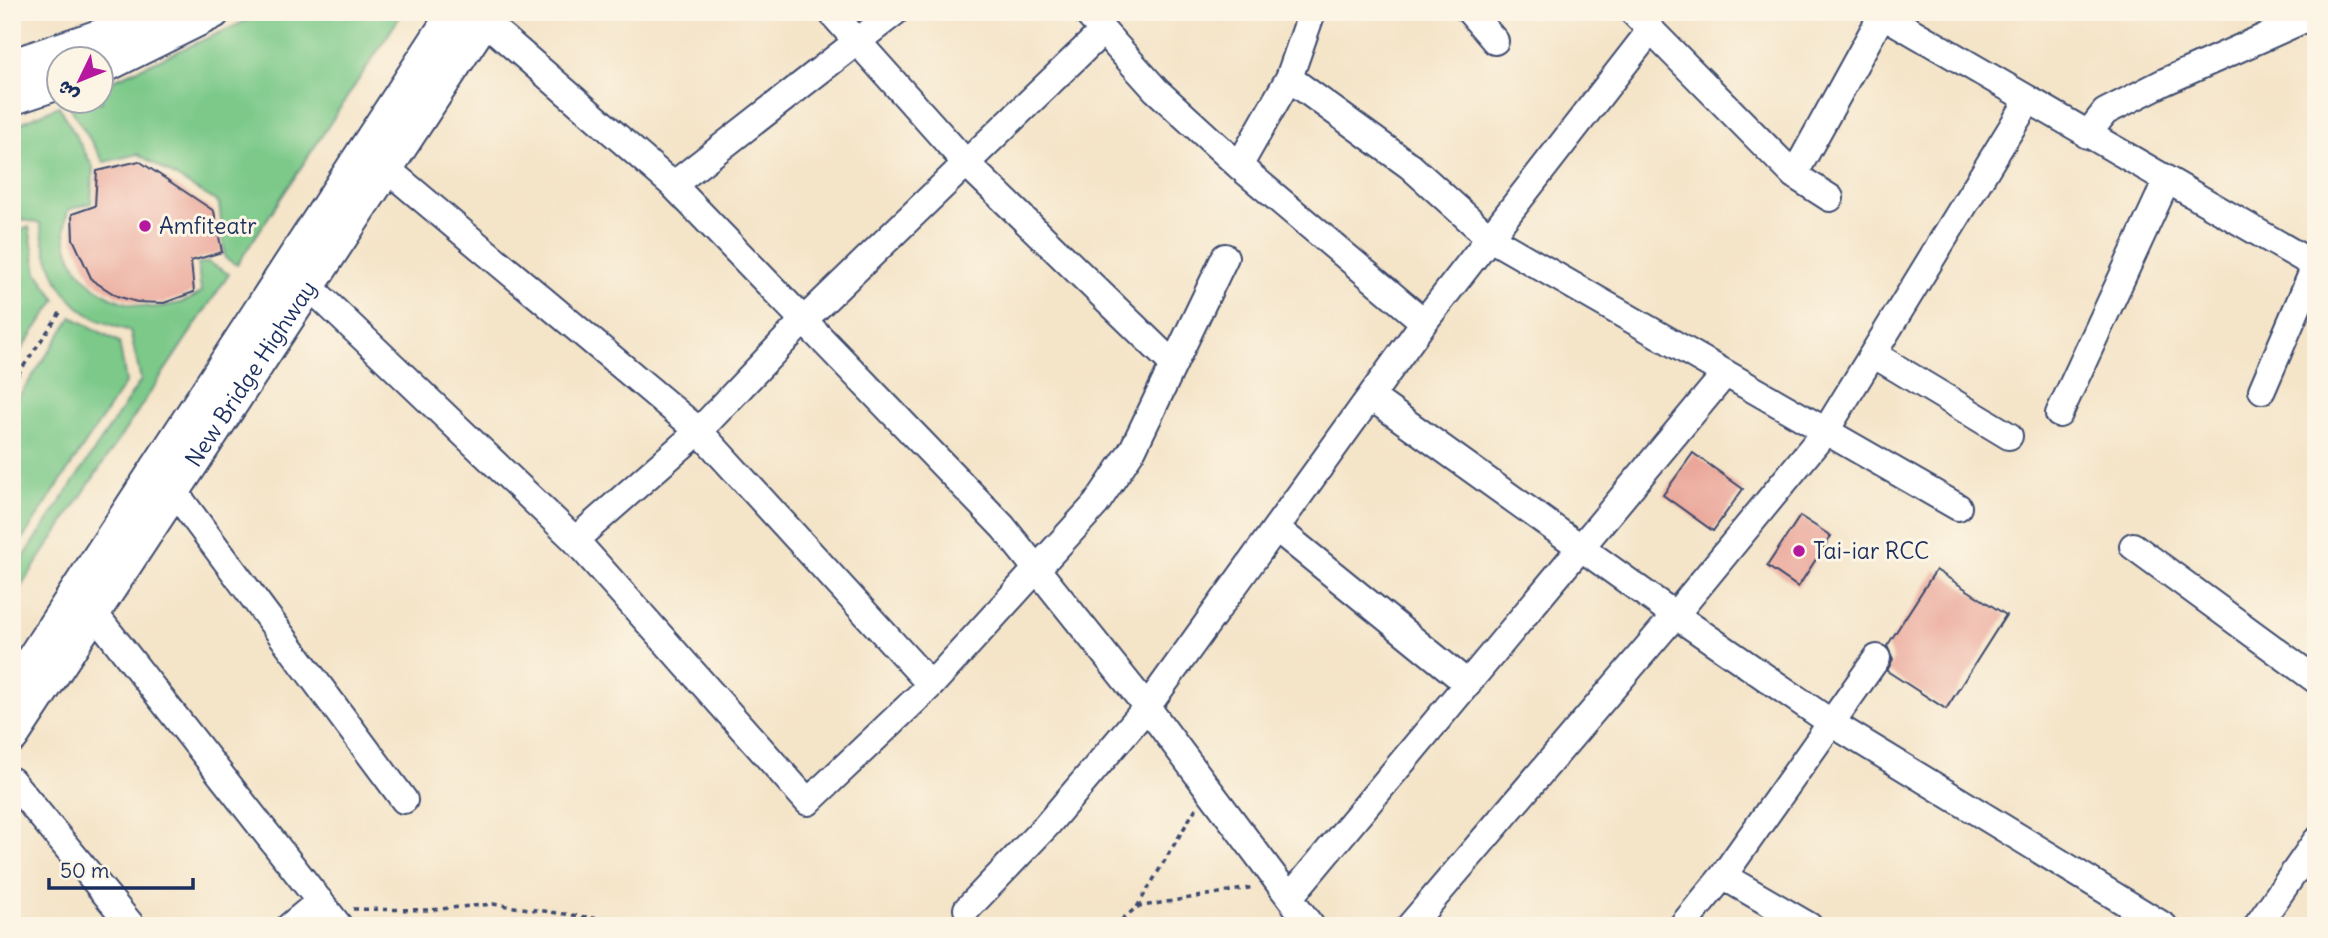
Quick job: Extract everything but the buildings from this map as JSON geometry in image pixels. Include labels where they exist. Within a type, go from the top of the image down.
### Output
[{"type":"main road","points":[[12,66],[101,36],[145,12]]},
{"type":"main road","points":[[116,60],[212,12]]},
{"type":"main road","name":"New Bridge Highway","points":[[12,736],[387,169],[476,15]]},
{"type":"main road","name":"New Bridge Highway","points":[[12,691],[476,15]]},
{"type":"main road","points":[[12,98],[46,87]]},
{"type":"street","points":[[831,12],[965,162],[1173,364]]},
{"type":"street","points":[[673,185],[895,12]]},
{"type":"street","points":[[1238,166],[1289,78],[1312,12]]},
{"type":"street","points":[[1470,12],[1495,41]]},
{"type":"street","points":[[1794,175],[1880,14],[2315,265],[2262,390]]},
{"type":"street","points":[[2087,135],[2105,112],[2164,82],[2316,14]]},
{"type":"street","points":[[476,15],[673,185],[1003,527],[1147,707],[1311,926]]},
{"type":"street","points":[[967,909],[1046,825],[1147,707],[1424,322],[1490,238],[1642,21],[1794,175],[1830,198]]},
{"type":"street","points":[[575,540],[699,431],[804,320],[965,162],[1095,22],[1156,90],[1238,166],[1424,322]]},
{"type":"street","points":[[1289,78],[1410,166],[1490,238],[1958,507]]},
{"type":"street","points":[[1410,926],[1675,615],[1825,432],[2028,101]]},
{"type":"street","points":[[387,169],[699,431],[931,685]]},
{"type":"street","points":[[2059,414],[2167,180]]},
{"type":"street","points":[[309,286],[575,540],[808,802],[931,685],[1096,504],[1133,449],[1225,257]]},
{"type":"street","points":[[1873,354],[2009,436]]},
{"type":"street","points":[[1284,890],[1468,684],[1725,374]]},
{"type":"street","points":[[1371,397],[1675,615],[1833,724],[2164,926]]},
{"type":"street","points":[[174,491],[404,800]]},
{"type":"street","points":[[1276,528],[1468,684]]},
{"type":"street","points":[[2133,546],[2316,680]]},
{"type":"street","points":[[94,613],[340,926]]},
{"type":"street","points":[[1682,926],[1723,876],[1833,724],[1877,658]]},
{"type":"street","points":[[12,781],[132,926]]},
{"type":"street","points":[[2257,926],[2316,841]]},
{"type":"street","points":[[1723,876],[1809,926]]},
{"type":"street","points":[[290,926],[320,901]]},
{"type":"path","points":[[12,383],[62,310]]},
{"type":"path","points":[[1114,926],[1137,906],[1208,788]]},
{"type":"path","points":[[1137,906],[1284,890]]},
{"type":"path","points":[[320,901],[351,909],[429,909],[493,904],[651,926]]},
{"type":"green space","points":[[266,12],[403,12],[237,265],[225,258],[219,203],[138,154],[104,162],[76,116],[116,116],[116,79]]},
{"type":"green space","points":[[46,112],[46,116],[65,116],[93,167],[91,203],[68,210],[65,232],[69,252],[78,270],[92,285],[130,304],[150,307],[183,302],[201,292],[198,264],[208,262],[229,274],[12,600],[12,575],[141,380],[130,331],[97,319],[81,309],[62,288],[50,264],[40,223],[12,218],[12,127]]},
{"type":"green space","points":[[29,227],[37,272],[56,300],[12,363],[12,233]]},
{"type":"green space","points":[[72,317],[119,342],[126,382],[12,555],[12,407]]},
{"type":"place","name":"Amfiteatr","points":[[145,226]]},
{"type":"place","name":"Tai-iar RCC","points":[[1799,551]]}]
